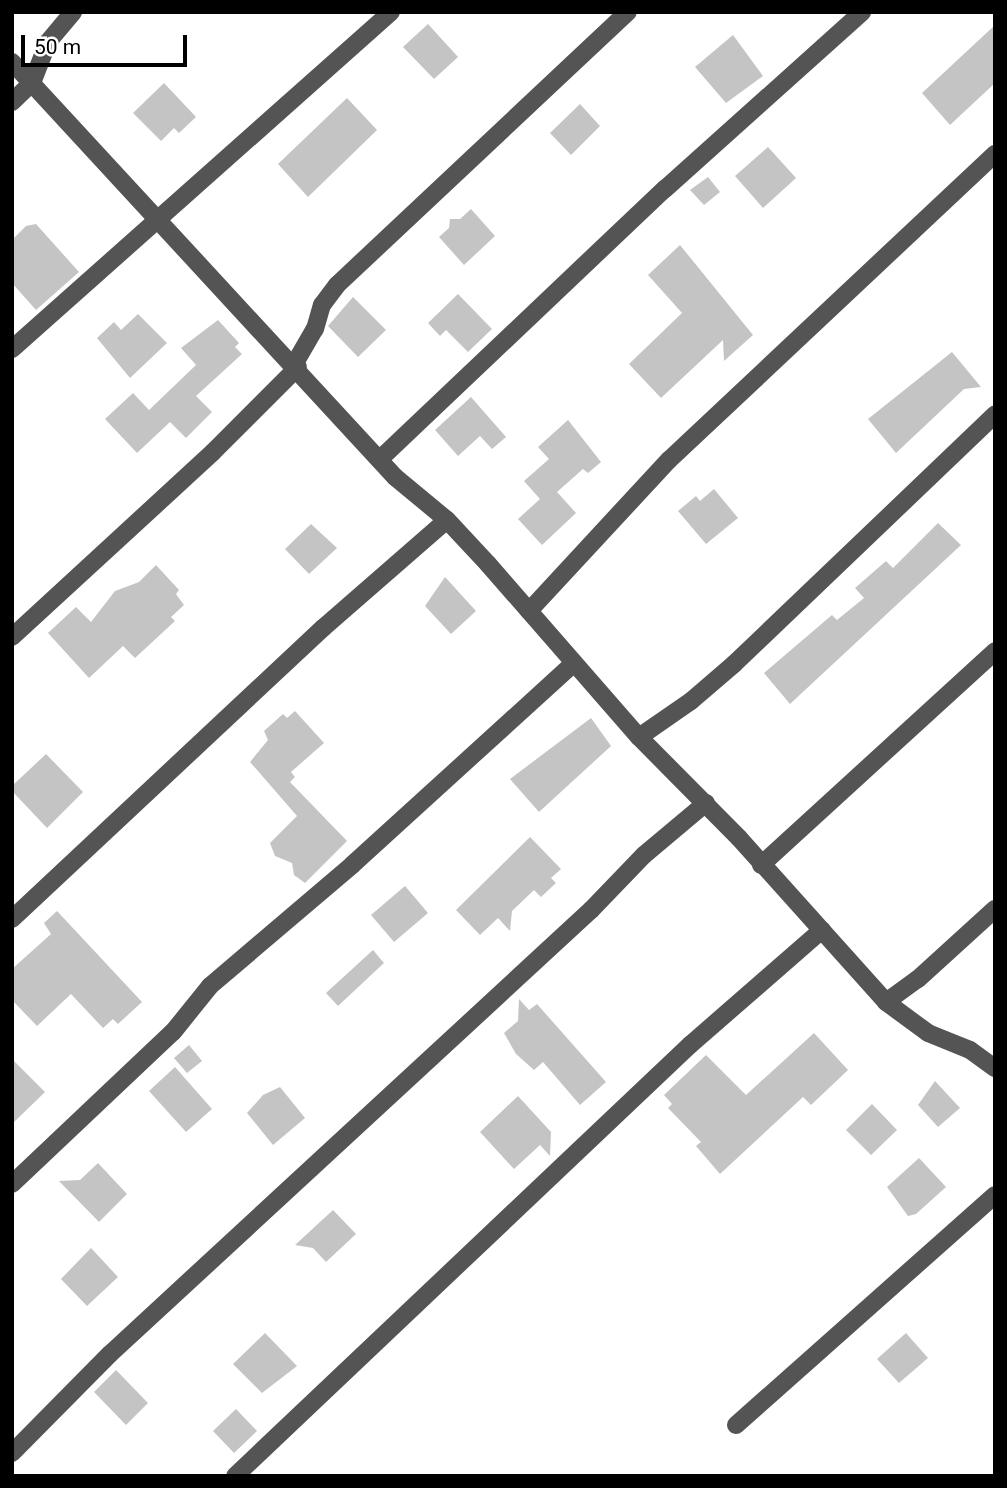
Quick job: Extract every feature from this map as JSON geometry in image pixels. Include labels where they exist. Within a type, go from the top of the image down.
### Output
[{"type":"street","points":[[12,102],[32,83],[48,42],[73,12]]},
{"type":"street","points":[[12,349],[391,12]]},
{"type":"street","points":[[12,637],[213,452],[296,365],[315,329],[322,305],[337,285],[628,12]]},
{"type":"street","points":[[380,459],[665,189],[862,12]]},
{"type":"street","points":[[12,62],[160,218],[380,459],[447,520],[639,737],[706,803],[886,1002],[928,1033],[970,1050],[995,1068]]},
{"type":"street","points":[[529,611],[669,460],[898,240],[995,154]]},
{"type":"street","points":[[639,737],[691,701],[734,664],[995,415]]},
{"type":"street","points":[[12,919],[323,628],[447,520]]},
{"type":"street","points":[[761,865],[995,651]]},
{"type":"street","points":[[12,1184],[173,1032],[210,986],[352,865],[573,664]]},
{"type":"street","points":[[12,1453],[119,1345],[591,910],[644,855],[706,803]]},
{"type":"street","points":[[886,1002],[918,979],[995,909]]},
{"type":"street","points":[[235,1476],[690,1045],[822,930]]},
{"type":"street","points":[[736,1425],[995,1195]]},
{"type":"building","points":[[428,24],[458,57],[434,79],[403,47]]},
{"type":"building","points":[[995,25],[995,83],[950,125],[922,93]]},
{"type":"building","points":[[733,35],[763,76],[726,103],[695,67]]},
{"type":"building","points":[[164,83],[196,117],[179,133],[174,128],[161,141],[133,113]]},
{"type":"building","points":[[347,98],[377,130],[308,197],[278,164]]},
{"type":"building","points":[[580,104],[600,126],[571,155],[550,133]]},
{"type":"building","points":[[768,147],[796,178],[763,208],[735,176]]},
{"type":"building","points":[[708,177],[720,192],[704,205],[690,190]]},
{"type":"building","points":[[471,209],[495,236],[464,265],[439,237],[449,228],[450,219],[460,219]]},
{"type":"building","points":[[36,224],[79,272],[36,310],[12,283],[12,240],[26,226]]},
{"type":"building","points":[[680,245],[753,335],[724,361],[723,340],[661,398],[629,364],[682,313],[648,275]]},
{"type":"building","points":[[458,294],[492,329],[468,352],[446,330],[440,336],[428,323]]},
{"type":"building","points":[[353,297],[386,330],[358,357],[328,326]]},
{"type":"building","points":[[138,314],[167,343],[130,378],[97,338],[114,322],[121,330]]},
{"type":"building","points":[[218,320],[239,343],[235,347],[242,354],[196,396],[212,412],[186,438],[170,422],[137,453],[105,419],[133,393],[149,410],[196,365],[181,348]]},
{"type":"building","points":[[952,352],[981,387],[964,389],[896,453],[868,419]]},
{"type":"building","points":[[471,397],[506,437],[492,449],[480,436],[458,456],[435,430]]},
{"type":"building","points":[[568,420],[601,462],[588,473],[583,469],[557,492],[576,513],[542,545],[518,519],[540,499],[524,481],[549,459],[538,447]]},
{"type":"building","points":[[714,489],[738,518],[706,544],[678,511],[696,496],[700,501]]},
{"type":"building","points":[[938,523],[961,545],[790,704],[764,673],[832,615],[837,620],[864,598],[855,588],[886,561],[893,568]]},
{"type":"building","points":[[311,524],[337,548],[309,574],[285,549]]},
{"type":"building","points":[[156,565],[179,590],[176,594],[184,605],[171,617],[175,621],[135,658],[123,646],[89,678],[48,633],[76,607],[91,622],[115,591],[139,582]]},
{"type":"building","points":[[445,577],[476,611],[451,634],[425,606]]},
{"type":"building","points":[[295,711],[324,743],[291,772],[295,777],[290,782],[347,841],[305,883],[294,875],[292,863],[275,856],[270,843],[297,816],[250,762],[268,740],[264,731],[283,714],[287,718]]},
{"type":"building","points":[[591,718],[611,746],[539,812],[510,779]]},
{"type":"building","points":[[46,754],[83,792],[47,828],[12,791],[12,786]]},
{"type":"building","points":[[530,837],[561,869],[551,878],[556,883],[541,897],[534,890],[512,911],[510,931],[498,918],[480,935],[456,910]]},
{"type":"building","points":[[405,886],[428,913],[394,942],[371,915]]},
{"type":"building","points":[[57,911],[142,1002],[118,1024],[113,1019],[103,1028],[71,994],[37,1026],[12,1000],[12,969],[51,934],[44,923]]},
{"type":"building","points":[[373,950],[384,963],[338,1006],[326,993]]},
{"type":"building","points":[[519,999],[529,1010],[537,1004],[606,1082],[580,1105],[543,1062],[534,1070],[516,1054],[504,1033],[518,1021]]},
{"type":"building","points":[[814,1033],[848,1070],[811,1105],[803,1097],[720,1174],[696,1146],[701,1142],[668,1108],[672,1104],[664,1095],[706,1055],[746,1095]]},
{"type":"building","points":[[189,1045],[202,1061],[187,1073],[174,1058]]},
{"type":"building","points":[[12,1059],[45,1092],[12,1124]]},
{"type":"building","points":[[175,1067],[212,1109],[186,1132],[149,1091]]},
{"type":"building","points":[[935,1081],[960,1108],[938,1127],[918,1105]]},
{"type":"building","points":[[280,1087],[305,1118],[273,1145],[247,1113],[263,1095]]},
{"type":"building","points":[[518,1096],[551,1132],[550,1156],[540,1145],[514,1169],[480,1132]]},
{"type":"building","points":[[872,1104],[897,1130],[871,1155],[846,1130]]},
{"type":"building","points":[[919,1158],[946,1187],[916,1214],[908,1216],[887,1187]]},
{"type":"building","points":[[98,1163],[127,1194],[99,1222],[59,1181],[80,1180]]},
{"type":"building","points":[[333,1210],[356,1234],[326,1262],[313,1248],[295,1245]]},
{"type":"building","points":[[91,1248],[118,1277],[87,1306],[61,1279]]},
{"type":"building","points":[[265,1333],[297,1366],[262,1393],[233,1364]]},
{"type":"building","points":[[906,1333],[928,1358],[899,1383],[877,1359]]},
{"type":"building","points":[[116,1370],[148,1403],[126,1425],[94,1392]]},
{"type":"building","points":[[236,1409],[257,1431],[234,1453],[213,1431]]}]
